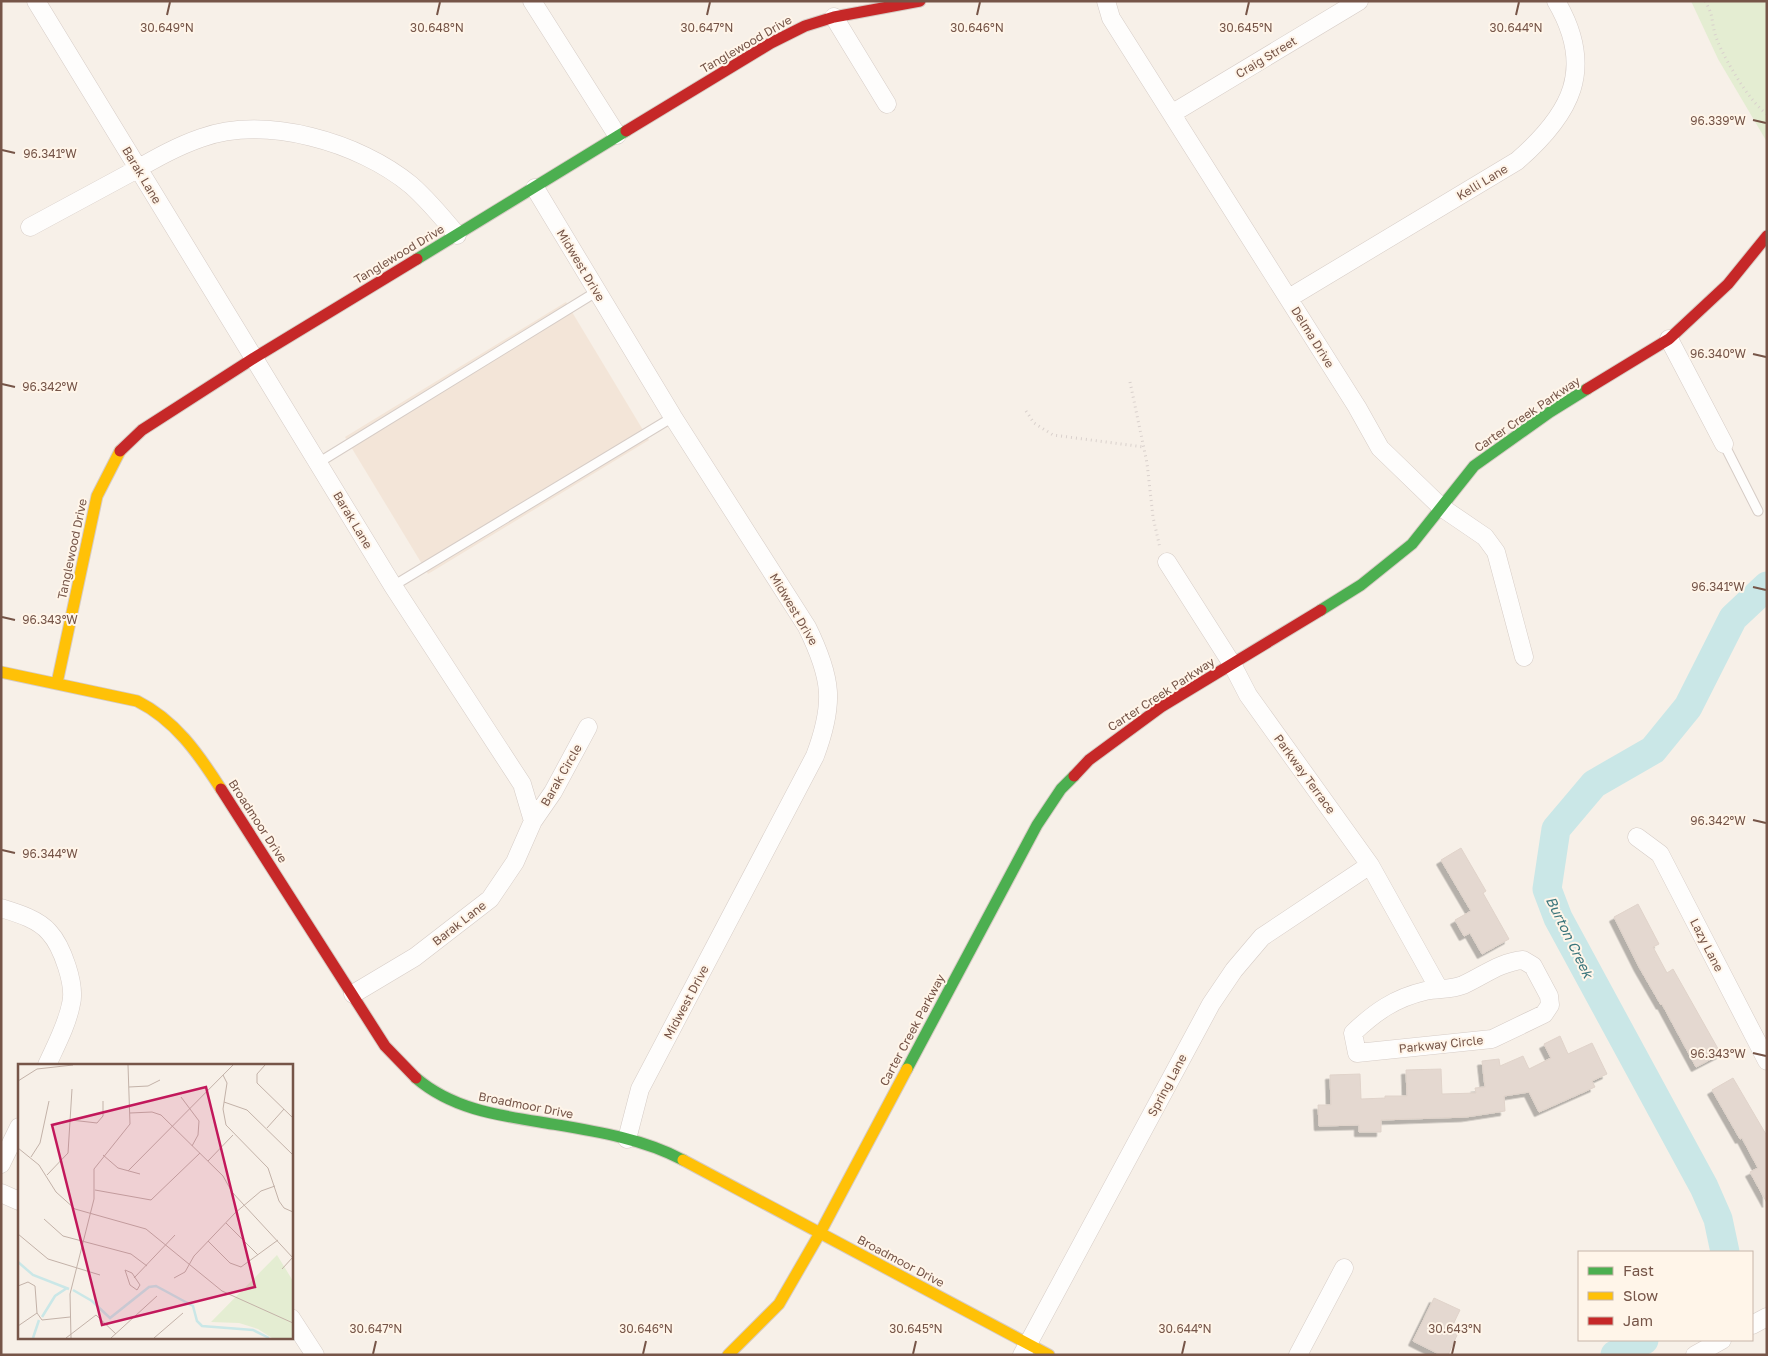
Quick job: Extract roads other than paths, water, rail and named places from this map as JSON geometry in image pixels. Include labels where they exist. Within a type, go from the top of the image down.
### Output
[{"type":"street","name":"Barak Lane","points":[[36,1],[393,586],[522,784],[533,822],[515,862],[490,899],[415,957],[353,994]]},
{"type":"street","points":[[532,1],[618,136]]},
{"type":"street","name":"Tanglewood Drive","points":[[57,683],[97,496],[109,469],[122,448],[142,430],[254,358],[771,43],[804,26],[834,16],[920,1]]},
{"type":"street","name":"Delma Drive","points":[[1106,1],[1111,18],[1358,406],[1380,448],[1441,507],[1485,537],[1496,552],[1524,657]]},
{"type":"street","name":"Craig Street","points":[[1173,113],[1359,1]]},
{"type":"street","name":"Kelli Lane","points":[[1289,298],[1517,161],[1541,140],[1566,106],[1575,76],[1573,42],[1556,1]]},
{"type":"street","points":[[834,16],[887,104]]},
{"type":"street","points":[[30,227],[162,154],[202,137],[230,131],[266,129],[300,134],[338,145],[380,165],[411,185],[457,235]]},
{"type":"street","name":"Midwest Drive","points":[[535,188],[673,417],[807,627],[822,658],[829,691],[826,727],[815,756],[640,1089],[627,1139]]},
{"type":"street","name":"Carter Creek Parkway","points":[[728,1355],[742,1343],[778,1304],[820,1233],[1036,825],[1061,789],[1089,760],[1161,707],[1361,585],[1412,544],[1474,466],[1508,440],[1669,339],[1728,284],[1767,236]]},
{"type":"street","points":[[1669,339],[1724,444]]},
{"type":"street","name":"Parkway Terrace","points":[[1166,562],[1232,664],[1248,695],[1370,865],[1439,989]]},
{"type":"street","name":"Broadmoor Drive","points":[[1,672],[138,701],[150,707],[174,725],[205,764],[385,1046],[411,1075],[445,1098],[482,1112],[627,1139],[696,1166],[820,1233],[1025,1349],[1048,1355]]},
{"type":"street","name":"Barak Circle","points":[[533,822],[553,792],[588,727]]},
{"type":"street","name":"Lazy Lane","points":[[1637,837],[1660,854],[1767,1061]]},
{"type":"street","name":"Spring Lane","points":[[1025,1349],[1211,1004],[1234,970],[1262,937],[1370,865]]},
{"type":"street","points":[[1,908],[26,916],[49,931],[63,957],[72,984],[72,1003],[47,1064]]},
{"type":"street","name":"Parkway Circle","points":[[1523,960],[1533,966],[1549,996],[1550,1005],[1544,1014],[1492,1039],[1357,1053],[1353,1033],[1372,1016],[1392,1002],[1439,989],[1462,985],[1510,961],[1523,960]]},
{"type":"street","points":[[1,1164],[18,1129]]},
{"type":"street","points":[[1,1194],[18,1201]]},
{"type":"street","points":[[1298,1355],[1344,1268]]},
{"type":"street","points":[[1753,1324],[1767,1317]]},
{"type":"street","points":[[292,1320],[315,1355]]},
{"type":"street","points":[[1694,1355],[1720,1341]]},
{"type":"lane","points":[[318,463],[596,292]]},
{"type":"lane","points":[[393,586],[673,417]]},
{"type":"lane","points":[[1724,444],[1758,510]]},
{"type":"waterway","name":"Burton Creek","points":[[1725,1251],[1718,1219],[1704,1187],[1558,918],[1547,889],[1556,829],[1594,784],[1653,750],[1688,707],[1733,618],[1767,586]]},
{"type":"waterway","name":"Burton Creek","points":[[1615,1355],[1642,1341]]}]
